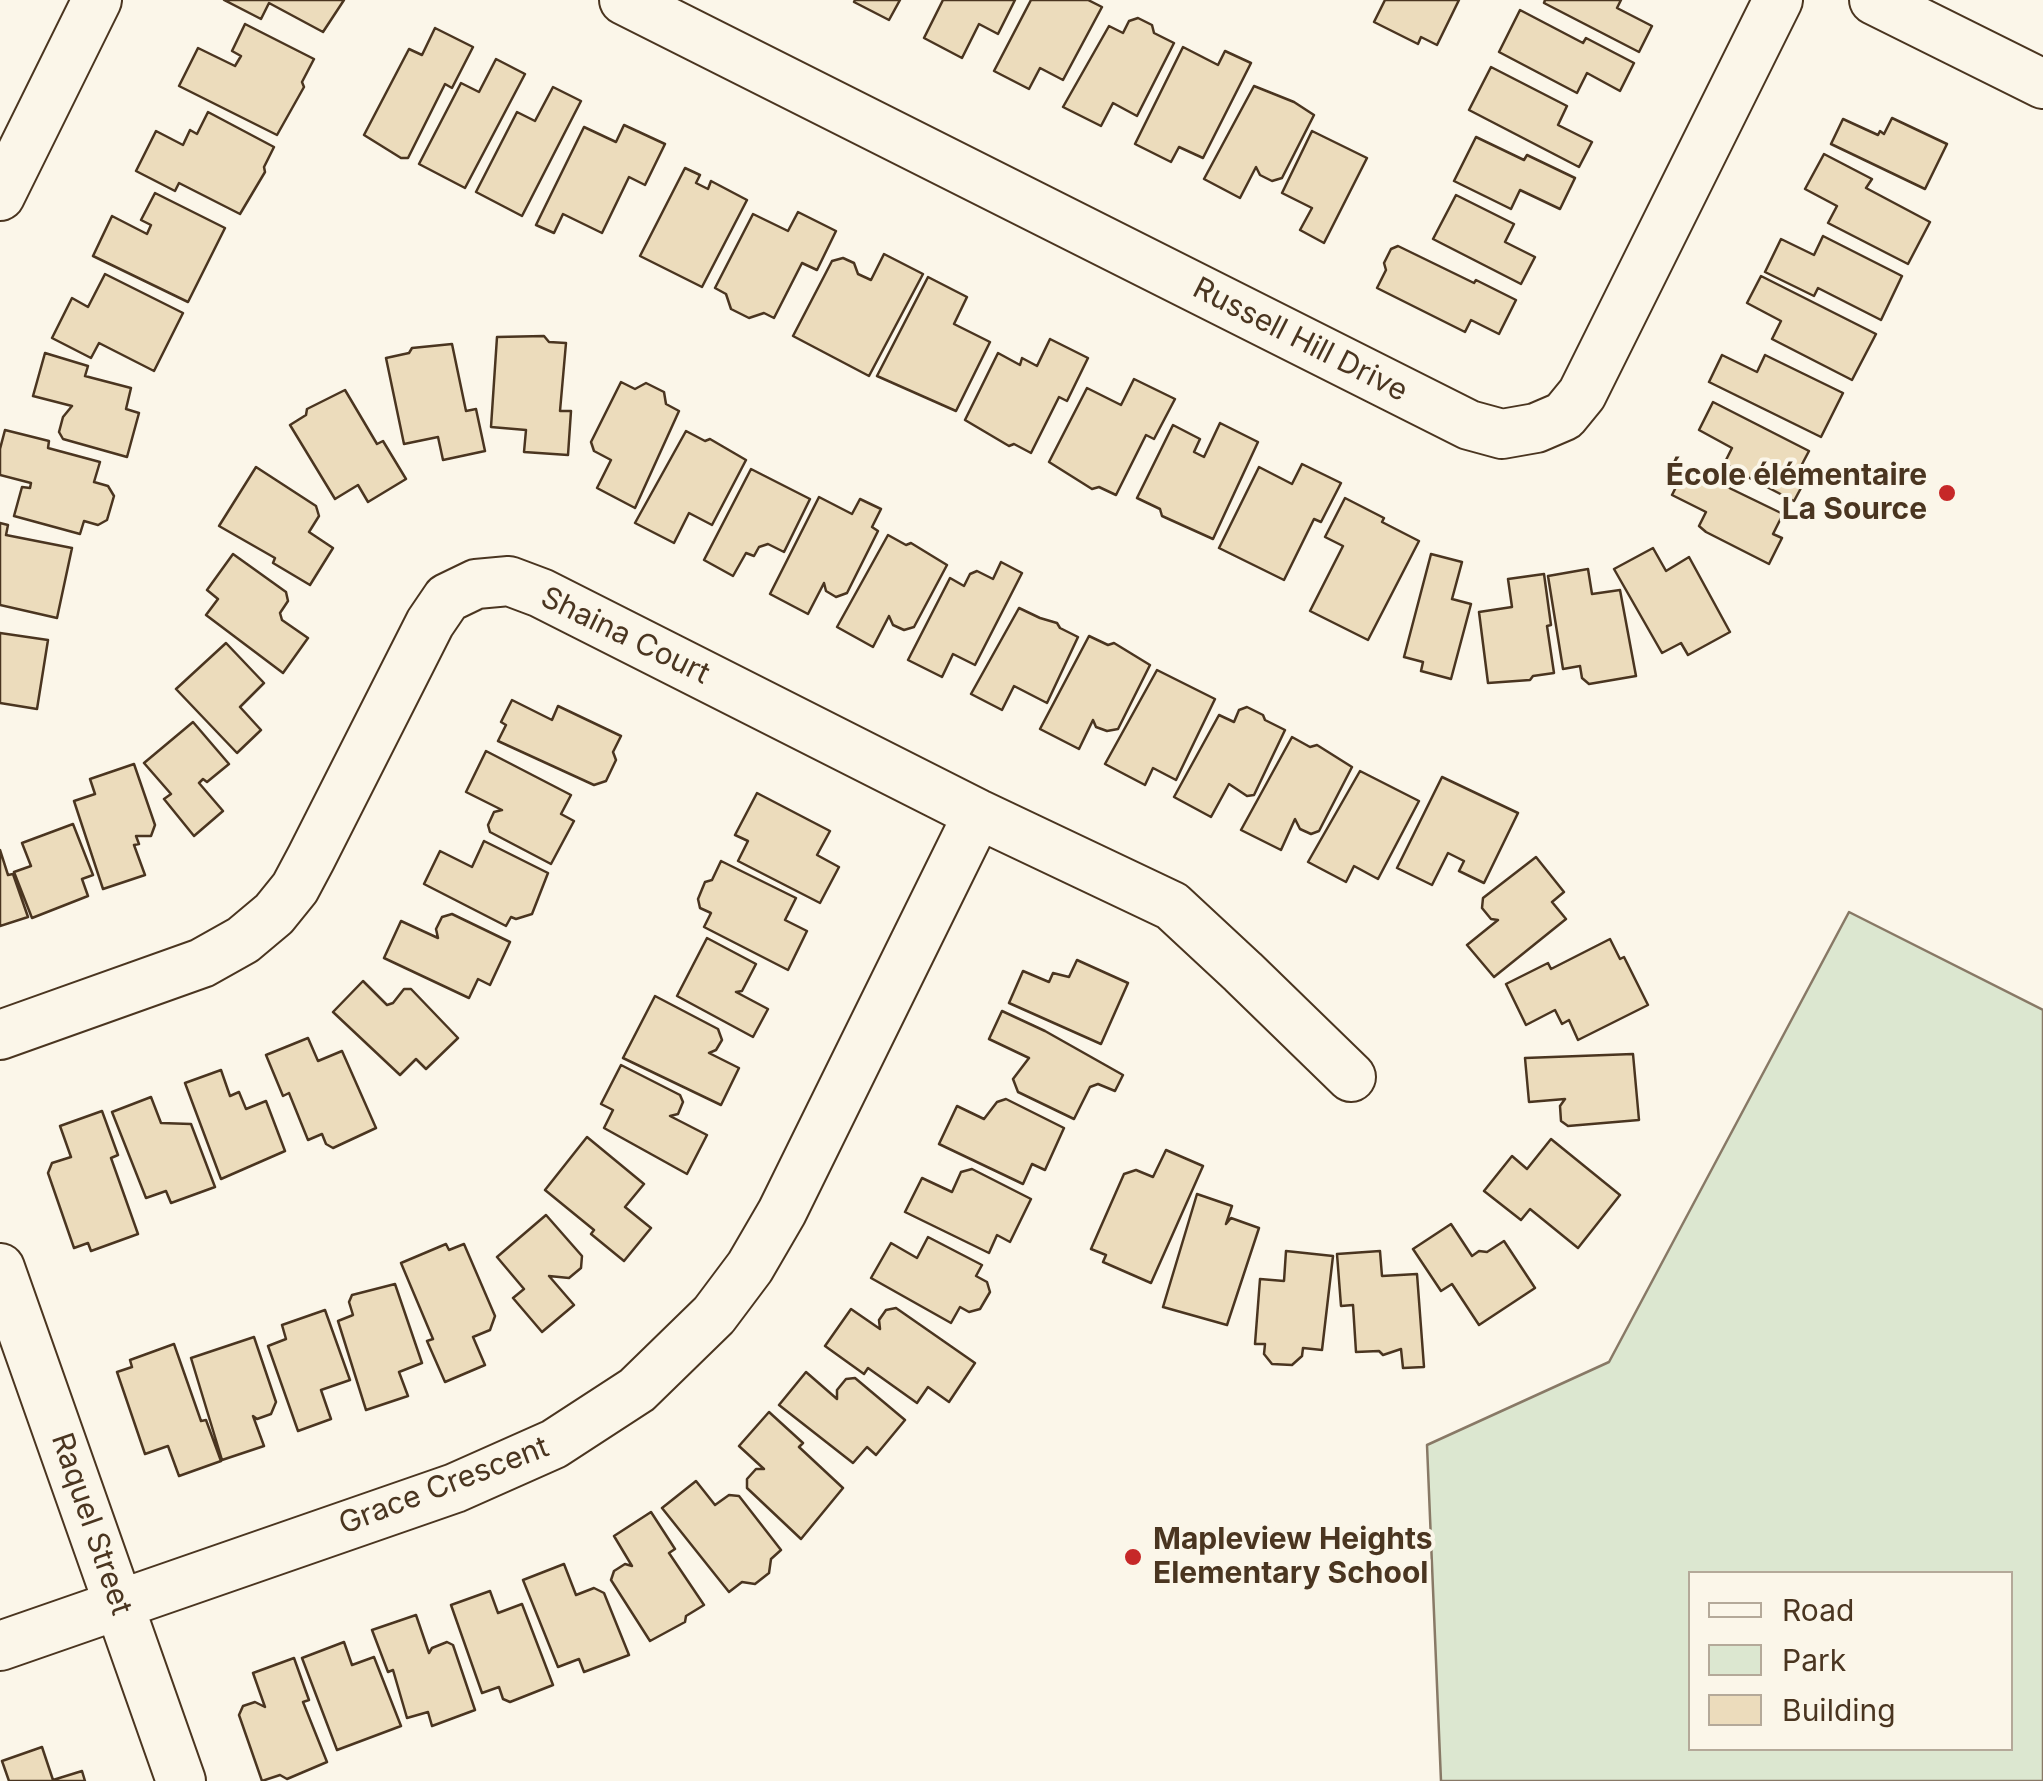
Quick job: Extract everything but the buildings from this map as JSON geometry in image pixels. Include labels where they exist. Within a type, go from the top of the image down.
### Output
[{"type":"street","points":[[0,196],[97,0]]},
{"type":"street","name":"Russell Hill Drive","points":[[624,0],[1468,425],[1502,434],[1536,428],[1564,416],[1582,394],[1778,0]]},
{"type":"street","points":[[1874,0],[2043,84]]},
{"type":"street","name":"Shaina Court","points":[[0,1035],[202,963],[243,940],[274,914],[295,888],[430,623],[447,598],[476,584],[509,581],[542,593],[978,814],[1172,906],[1351,1077]]},
{"type":"street","name":"Grace Crescent","points":[[0,1646],[455,1488],[554,1444],[637,1390],[714,1315],[750,1267],[782,1212],[978,814]]},
{"type":"street","name":"Raquel Street","points":[[0,1268],[181,1781]]},
{"type":"green space","points":[[1849,912],[2043,1010],[2043,1781],[1441,1781],[1427,1445],[1609,1362]]},
{"type":"place","name":"École élémentaire La Source","points":[[1947,493]]},
{"type":"place","name":"Mapleview Heights Elementary School","points":[[1133,1557]]}]
